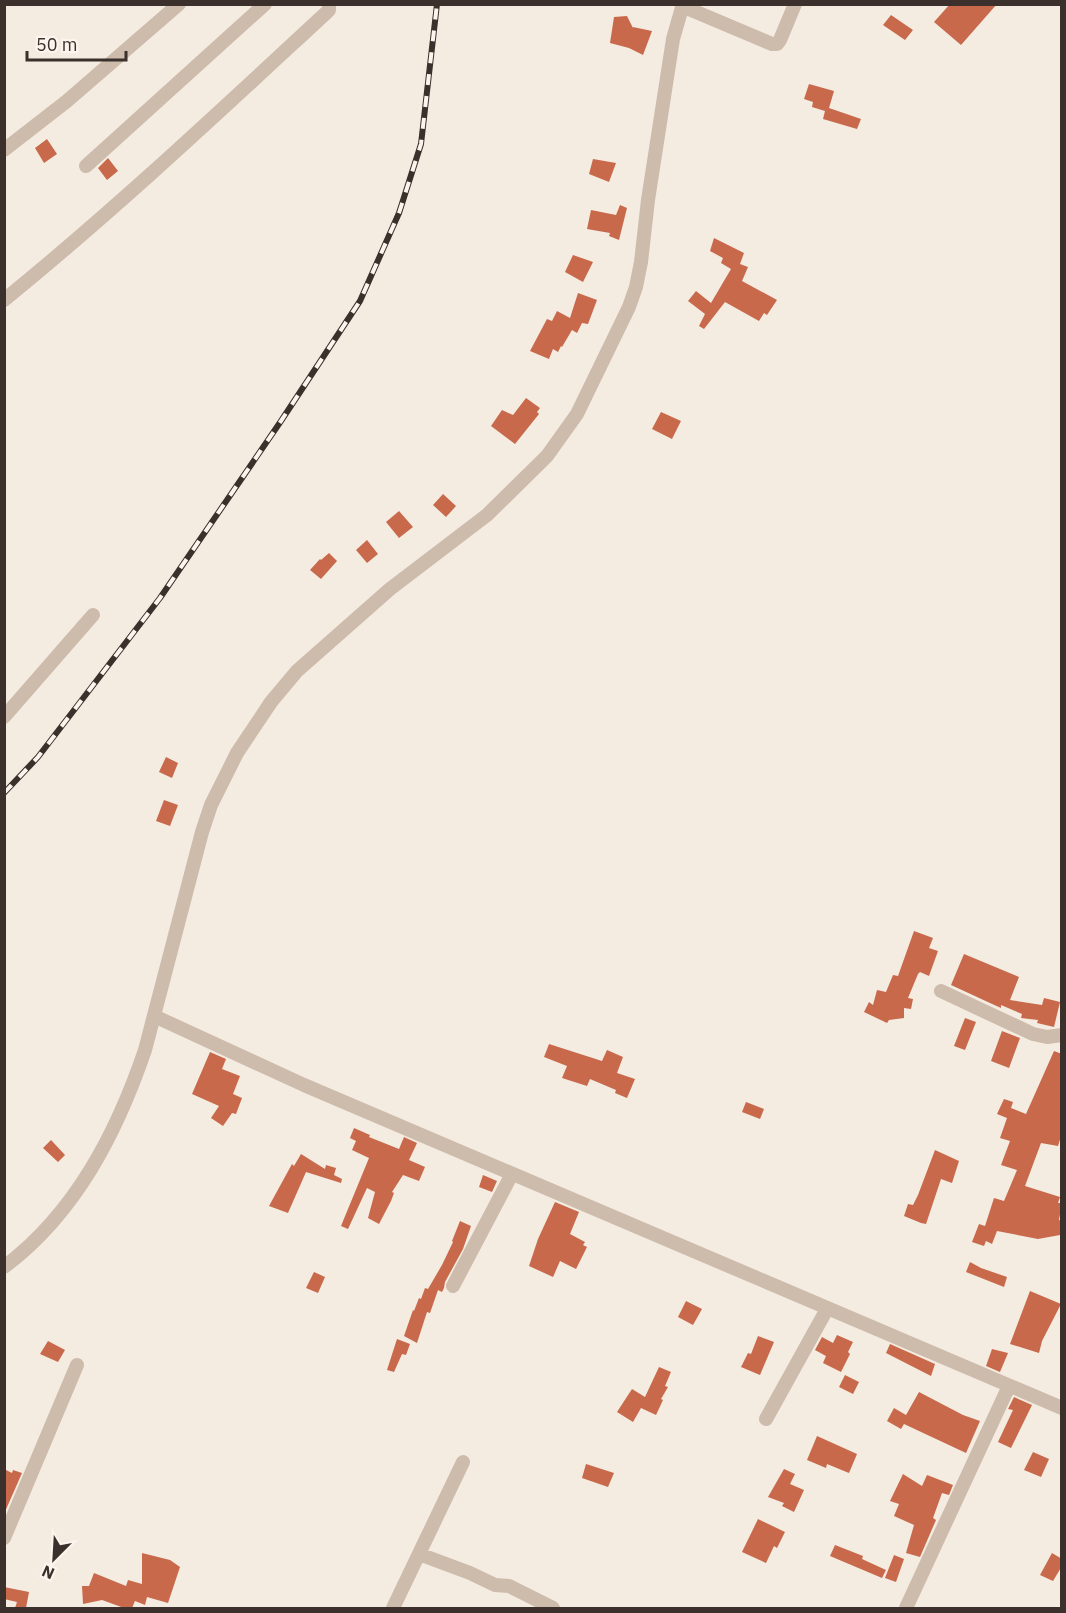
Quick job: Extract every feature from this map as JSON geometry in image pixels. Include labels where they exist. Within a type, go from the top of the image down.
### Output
[{"type":"street","points":[[4,150],[67,101],[179,4]]},
{"type":"street","points":[[86,166],[264,4]]},
{"type":"street","points":[[4,300],[78,240],[174,153],[326,13],[329,10],[329,4]]},
{"type":"street","points":[[4,1267],[52,1222],[70,1201],[104,1148],[133,1084],[154,1016],[202,832],[211,806],[237,753],[271,702],[297,671],[390,589],[487,515],[547,456],[577,414],[629,307],[636,287],[674,39],[683,5],[772,44],[777,44],[795,4]]},
{"type":"street","points":[[4,717],[93,615]]},
{"type":"street","points":[[940,991],[1033,1034],[1047,1037],[1062,1035]]},
{"type":"street","points":[[154,1016],[512,1174],[1062,1408]]},
{"type":"street","points":[[453,1286],[512,1174]]},
{"type":"street","points":[[766,1419],[827,1309]]},
{"type":"street","points":[[4,1538],[77,1365]]},
{"type":"street","points":[[906,1608],[1009,1386]]},
{"type":"street","points":[[393,1608],[463,1462]]},
{"type":"street","points":[[419,1554],[495,1585],[509,1586],[553,1608]]},
{"type":"building","points":[[950,4],[997,4],[961,45],[934,22]]},
{"type":"building","points":[[891,15],[913,30],[905,40],[883,25]]},
{"type":"building","points":[[627,16],[633,28],[652,31],[643,55],[610,43],[614,17]]},
{"type":"building","points":[[809,84],[834,91],[829,108],[861,119],[857,129],[823,119],[825,111],[812,107],[813,102],[804,99]]},
{"type":"building","points":[[47,139],[57,154],[44,163],[35,148]]},
{"type":"building","points":[[108,158],[118,171],[107,180],[98,168]]},
{"type":"building","points":[[593,159],[616,163],[609,182],[589,174]]},
{"type":"building","points":[[620,205],[627,208],[619,240],[609,236],[610,233],[587,229],[591,210],[616,215]]},
{"type":"building","points":[[714,238],[744,253],[740,264],[748,267],[742,281],[777,300],[767,315],[764,313],[759,321],[725,302],[704,329],[699,326],[705,314],[688,301],[696,291],[711,303],[731,269],[721,263],[723,258],[710,251]]},
{"type":"building","points":[[573,255],[593,262],[583,282],[565,272]]},
{"type":"building","points":[[578,293],[597,300],[588,324],[582,323],[577,333],[572,330],[558,352],[553,349],[549,359],[530,351],[547,319],[552,321],[557,311],[570,318]]},
{"type":"building","points":[[526,398],[540,408],[537,412],[539,414],[515,444],[491,426],[502,410],[513,415]]},
{"type":"building","points":[[661,412],[681,421],[672,439],[652,429]]},
{"type":"building","points":[[443,494],[456,506],[446,517],[433,505]]},
{"type":"building","points":[[399,511],[413,527],[399,538],[386,522]]},
{"type":"building","points":[[367,540],[378,554],[367,563],[356,550]]},
{"type":"building","points":[[329,553],[337,561],[321,579],[310,570]]},
{"type":"building","points":[[166,757],[178,763],[172,778],[159,772]]},
{"type":"building","points":[[164,800],[178,805],[170,826],[156,821]]},
{"type":"building","points":[[914,931],[933,938],[929,948],[938,951],[929,976],[920,972],[918,974],[908,998],[913,999],[911,1009],[904,1008],[904,1018],[889,1020],[887,1023],[864,1012],[869,1002],[873,1005],[877,990],[886,992],[893,975],[898,976]]},
{"type":"building","points":[[964,954],[1019,977],[1010,1000],[1042,1005],[1044,998],[1060,1002],[1054,1027],[1037,1023],[1038,1020],[1021,1018],[1022,1014],[1001,1005],[1001,1008],[951,985]]},
{"type":"building","points":[[965,1018],[976,1022],[965,1050],[954,1046]]},
{"type":"building","points":[[1002,1031],[1020,1038],[1009,1068],[991,1061]]},
{"type":"building","points":[[549,1044],[602,1061],[607,1050],[623,1057],[617,1073],[635,1079],[627,1098],[615,1093],[616,1090],[590,1079],[587,1086],[562,1078],[567,1066],[544,1057]]},
{"type":"building","points":[[1054,1051],[1062,1054],[1062,1133],[1058,1146],[1041,1143],[1025,1186],[1060,1197],[1058,1203],[1062,1203],[1059,1220],[1062,1221],[1060,1235],[1038,1239],[997,1231],[992,1244],[986,1241],[984,1246],[972,1242],[979,1224],[985,1226],[994,1198],[1004,1201],[1017,1170],[1001,1165],[1010,1141],[1000,1138],[1007,1118],[997,1114],[1004,1099],[1013,1102],[1011,1108],[1026,1114]]},
{"type":"building","points":[[210,1052],[226,1059],[222,1069],[240,1076],[233,1094],[242,1098],[236,1114],[232,1113],[223,1126],[211,1118],[219,1106],[192,1094]]},
{"type":"building","points":[[746,1102],[764,1109],[760,1119],[742,1112]]},
{"type":"building","points":[[354,1128],[370,1135],[369,1137],[399,1149],[404,1137],[417,1143],[409,1160],[425,1167],[419,1181],[403,1175],[392,1192],[394,1193],[391,1201],[379,1224],[368,1218],[375,1192],[367,1188],[348,1229],[341,1226],[369,1158],[352,1150],[356,1141],[350,1138]]},
{"type":"building","points":[[51,1140],[65,1155],[58,1162],[43,1148]]},
{"type":"building","points":[[935,1150],[959,1161],[952,1183],[941,1179],[926,1224],[904,1216],[908,1204],[913,1205],[918,1195]]},
{"type":"building","points":[[301,1154],[325,1169],[326,1165],[336,1168],[334,1175],[342,1179],[341,1183],[306,1172],[288,1213],[269,1206],[292,1164],[294,1166]]},
{"type":"building","points":[[483,1175],[497,1181],[492,1192],[479,1187]]},
{"type":"building","points":[[555,1202],[579,1212],[570,1234],[585,1242],[583,1245],[587,1247],[576,1269],[560,1261],[553,1277],[529,1266],[538,1239]]},
{"type":"building","points":[[460,1221],[471,1226],[463,1249],[442,1292],[438,1290],[430,1313],[427,1312],[417,1343],[404,1336],[413,1310],[425,1288],[428,1289],[442,1265]]},
{"type":"building","points":[[970,1262],[1007,1277],[1004,1287],[966,1272]]},
{"type":"building","points":[[314,1272],[325,1277],[318,1293],[306,1288]]},
{"type":"building","points":[[1030,1291],[1061,1304],[1042,1341],[1039,1353],[1010,1344]]},
{"type":"building","points":[[686,1301],[702,1309],[693,1325],[678,1317]]},
{"type":"building","points":[[837,1335],[853,1342],[841,1372],[823,1363],[826,1356],[815,1350],[822,1337],[833,1343]]},
{"type":"building","points":[[758,1336],[774,1342],[760,1375],[741,1367],[748,1353],[751,1354]]},
{"type":"building","points":[[397,1339],[410,1344],[406,1355],[402,1354],[394,1372],[387,1370]]},
{"type":"building","points":[[48,1341],[65,1350],[58,1362],[40,1354]]},
{"type":"building","points":[[890,1344],[935,1364],[931,1376],[886,1353]]},
{"type":"building","points":[[992,1349],[1008,1353],[1000,1372],[986,1366]]},
{"type":"building","points":[[659,1367],[671,1372],[665,1386],[668,1387],[656,1415],[641,1408],[633,1422],[617,1412],[632,1389],[645,1397]]},
{"type":"building","points":[[845,1375],[859,1382],[853,1394],[839,1387]]},
{"type":"building","points":[[919,1392],[963,1415],[980,1421],[966,1453],[904,1424],[901,1429],[887,1421],[894,1408],[906,1415]]},
{"type":"building","points":[[1014,1397],[1032,1405],[1011,1448],[998,1442],[1013,1410],[1008,1409]]},
{"type":"building","points":[[817,1436],[857,1454],[849,1473],[827,1464],[826,1468],[807,1460]]},
{"type":"building","points":[[1033,1452],[1049,1459],[1041,1477],[1024,1470]]},
{"type":"building","points":[[586,1464],[614,1473],[608,1487],[582,1478]]},
{"type":"building","points":[[4,1469],[12,1473],[13,1470],[22,1473],[4,1514]]},
{"type":"building","points":[[784,1469],[795,1474],[790,1484],[804,1490],[794,1512],[782,1506],[784,1503],[768,1497]]},
{"type":"building","points":[[903,1474],[922,1486],[927,1475],[953,1485],[949,1495],[942,1493],[933,1518],[936,1520],[920,1557],[906,1553],[914,1525],[894,1516],[899,1504],[890,1501]]},
{"type":"building","points":[[758,1519],[785,1532],[777,1548],[774,1546],[766,1563],[742,1552]]},
{"type":"building","points":[[835,1545],[863,1556],[862,1559],[886,1570],[882,1578],[830,1556]]},
{"type":"building","points":[[142,1553],[170,1560],[180,1567],[168,1603],[147,1597],[145,1605],[135,1601],[132,1608],[124,1608],[102,1600],[83,1604],[82,1586],[89,1586],[94,1573],[126,1586],[128,1580],[142,1584]]},
{"type":"building","points":[[1052,1553],[1062,1559],[1062,1566],[1053,1581],[1040,1575]]},
{"type":"building","points":[[894,1555],[904,1559],[896,1582],[885,1578]]},
{"type":"building","points":[[4,1587],[29,1592],[26,1608],[15,1608],[17,1602],[4,1599]]},
{"type":"railway","points":[[4,793],[38,757],[160,598],[360,301],[399,213],[421,144],[437,4]]}]
